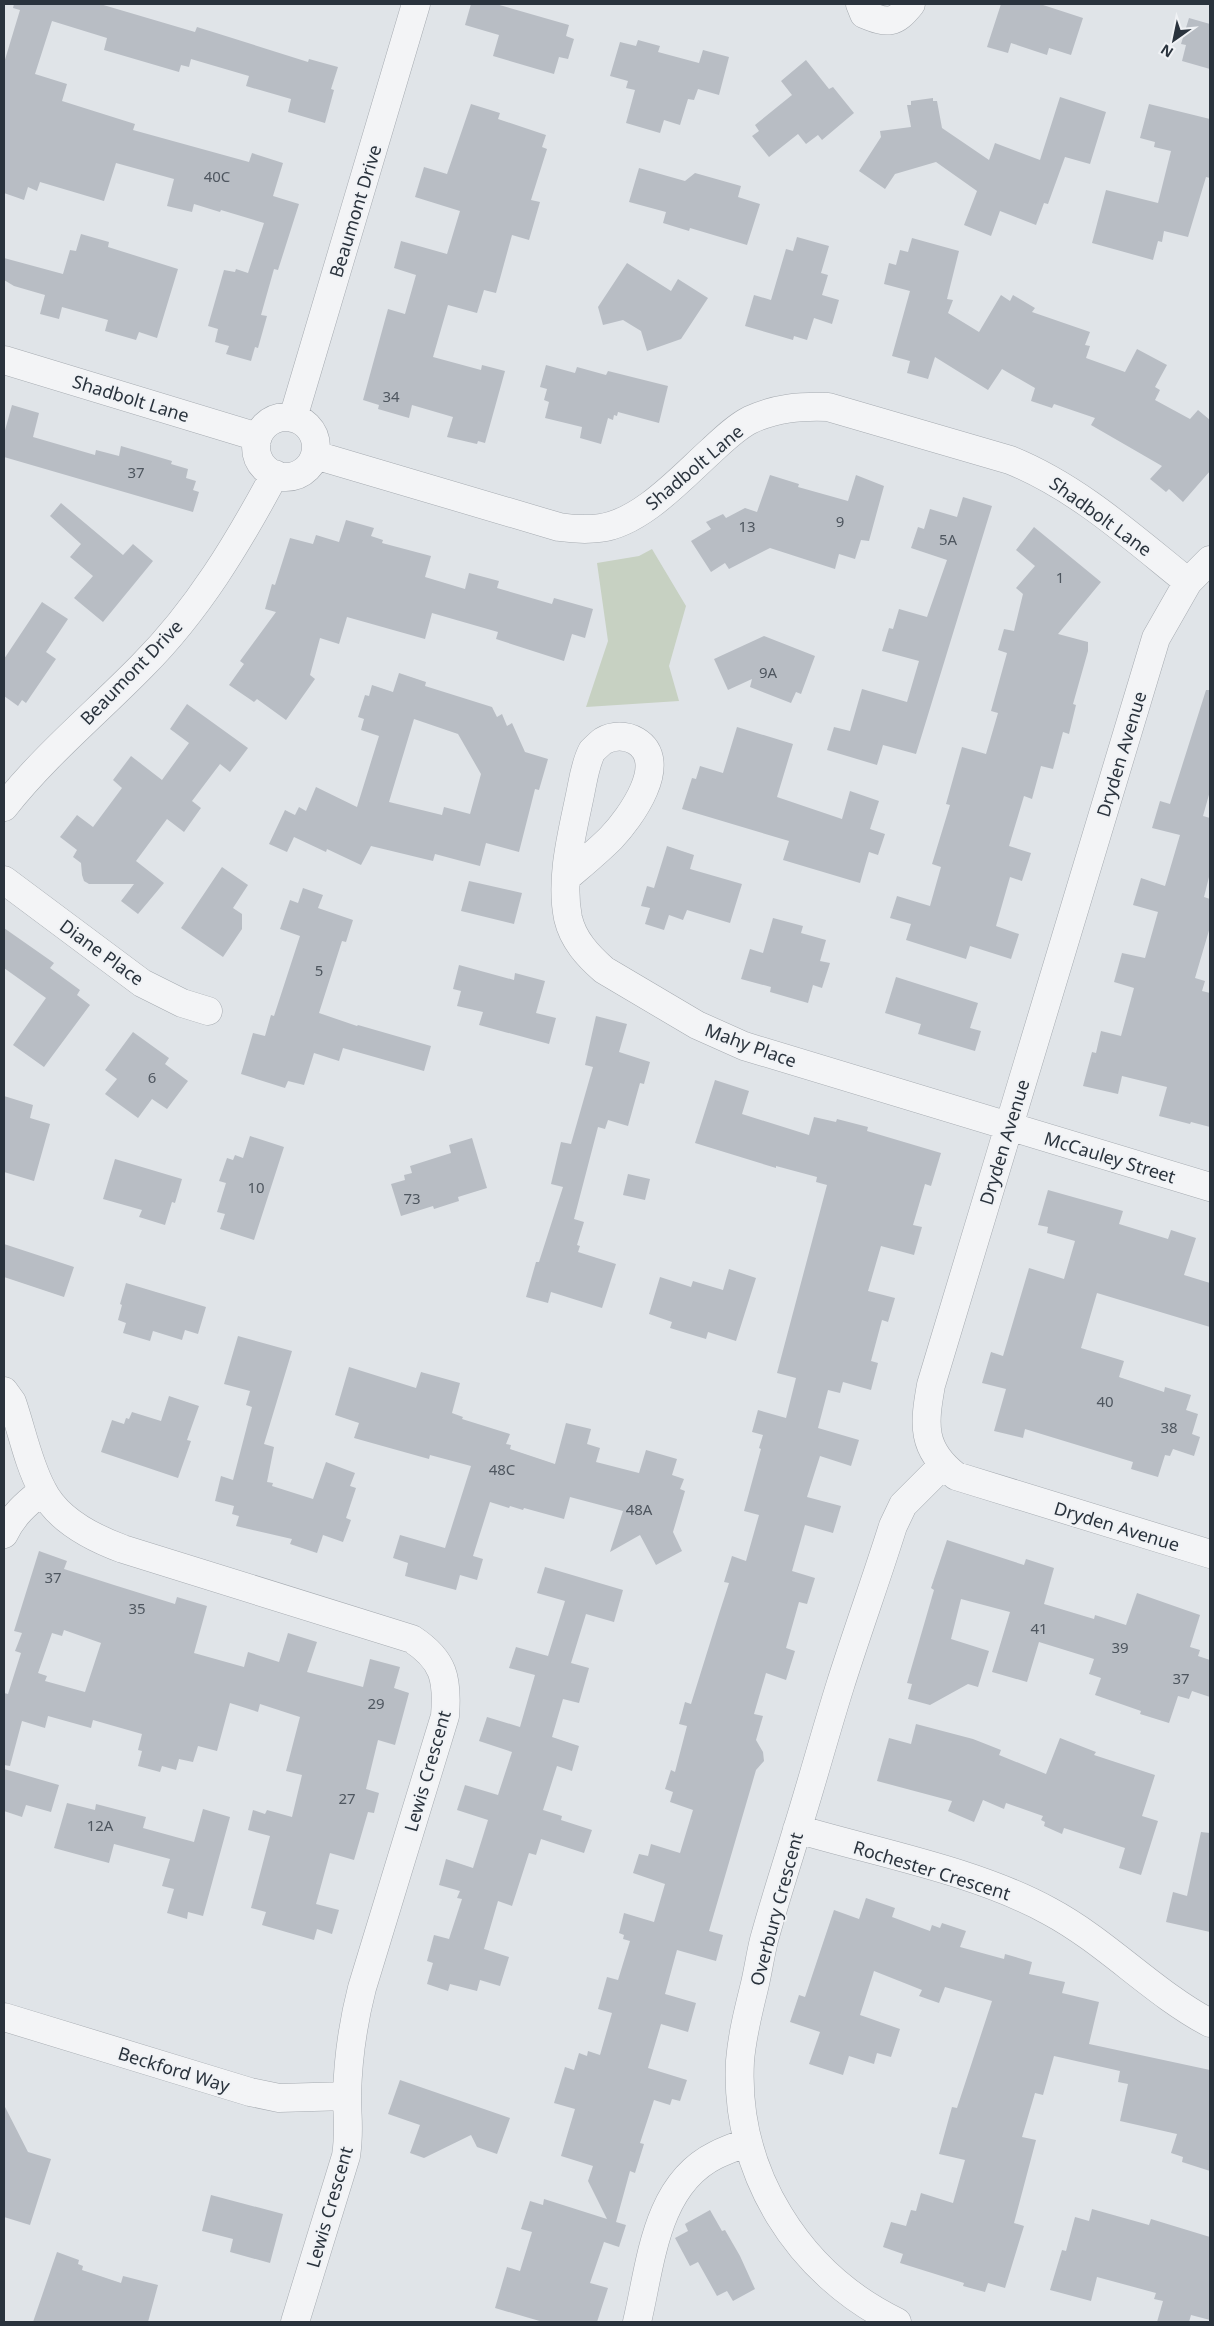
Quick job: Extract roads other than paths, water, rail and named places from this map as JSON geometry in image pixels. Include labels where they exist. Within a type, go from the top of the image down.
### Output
[{"type":"street","name":"Beaumont Drive","points":[[293,418],[416,4]]},
{"type":"street","points":[[860,4],[864,14],[889,22],[899,17],[911,4]]},
{"type":"street","name":"Shadbolt Lane","points":[[4,360],[258,437]]},
{"type":"street","name":"Shadbolt Lane","points":[[315,455],[558,527],[582,530],[602,528],[620,522],[644,508],[730,434],[749,421],[774,411],[799,406],[828,407],[1010,460],[1031,468],[1077,495],[1188,582]]},
{"type":"street","points":[[293,418],[309,428],[314,436],[315,455],[306,469],[300,473],[292,476],[275,474],[266,468],[259,459],[256,448],[258,437],[262,429],[276,419],[293,418]]},
{"type":"street","name":"Beaumont Drive","points":[[4,807],[58,746],[142,666],[174,632],[206,590],[234,548],[275,474]]},
{"type":"street","name":"Dryden Avenue","points":[[1210,560],[1188,582],[1156,638],[931,1385],[926,1412],[930,1448],[942,1465],[956,1476],[1210,1554]]},
{"type":"street","name":"Mahy Place","points":[[566,878],[612,837],[628,817],[645,788],[650,773],[649,758],[640,744],[631,738],[617,736],[604,740],[593,750],[587,764],[570,842],[566,878],[565,898],[569,920],[578,942],[591,959],[615,977],[697,1024],[744,1046],[1009,1126]]},
{"type":"street","name":"Diane Place","points":[[4,880],[142,983],[182,1003],[208,1011]]},
{"type":"street","name":"McCauley Street","points":[[1009,1126],[1210,1187]]},
{"type":"street","name":"Lewis Crescent","points":[[4,1391],[12,1402],[42,1491],[64,1516],[84,1532],[102,1542],[395,1632],[412,1639],[429,1650],[440,1666],[446,1683],[445,1716],[362,1988],[353,2026],[347,2096],[350,2136],[346,2156],[295,2322]]},
{"type":"street","name":"Overbury Crescent","points":[[897,2322],[864,2315],[794,2239],[766,2192],[757,2171],[748,2142],[741,2107],[740,2083],[743,2034],[764,1941],[841,1685],[897,1516],[912,1494],[942,1465]]},
{"type":"street","points":[[4,1534],[10,1521],[21,1508],[42,1491]]},
{"type":"street","name":"Rochester Crescent","points":[[797,1830],[949,1872],[1014,1894],[1048,1910],[1091,1936],[1171,1998],[1210,2023]]},
{"type":"street","name":"Beckford Way","points":[[4,2017],[250,2092],[279,2098],[347,2096]]},
{"type":"street","points":[[637,2322],[660,2224],[676,2191],[701,2164],[716,2155],[748,2142]]}]
